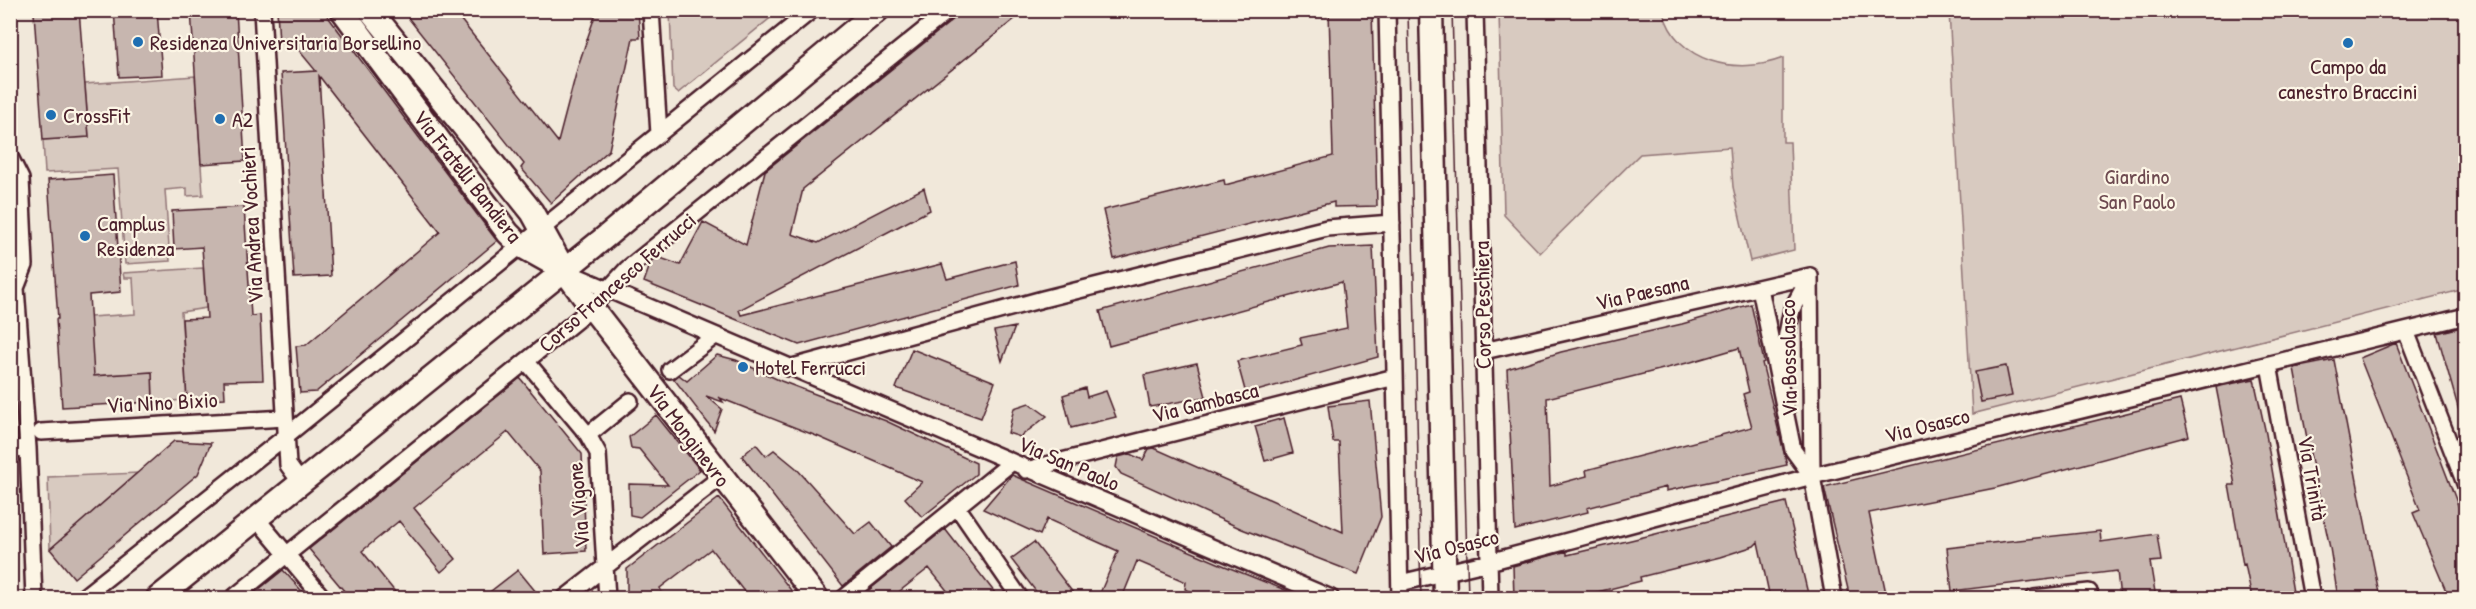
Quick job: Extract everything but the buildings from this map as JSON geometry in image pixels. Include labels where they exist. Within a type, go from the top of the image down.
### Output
[{"type":"main road","name":"Via Fratelli Bandiera","points":[[342,10],[498,220],[521,246],[564,270]]},
{"type":"main road","name":"Via Fratelli Bandiera","points":[[370,10],[542,228],[564,270]]},
{"type":"main road","name":"Corso Francesco Ferrucci","points":[[158,598],[564,270],[878,10]]},
{"type":"main road","name":"Corso Peschiera","points":[[1431,10],[1445,598]]},
{"type":"main road","name":"Via Monginevro","points":[[564,270],[721,477],[817,598]]},
{"type":"street","name":"Via Andrea Vochieri","points":[[262,10],[286,436]]},
{"type":"street","points":[[651,10],[659,134]]},
{"type":"street","points":[[82,598],[286,436],[812,10]]},
{"type":"street","name":"Corso Francesco Ferrucci","points":[[233,598],[592,308],[627,269],[949,10]]},
{"type":"street","points":[[1387,10],[1400,591]]},
{"type":"street","name":"Corso Peschiera","points":[[1475,10],[1490,598]]},
{"type":"street","points":[[10,157],[21,179],[25,265],[16,288],[28,448],[34,598]]},
{"type":"street","points":[[789,368],[1043,299],[1327,228],[1378,226],[1392,223]]},
{"type":"street","name":"Via San Paolo","points":[[564,270],[1026,470],[1331,598]]},
{"type":"street","name":"Via Paesana","points":[[1484,351],[1810,276]]},
{"type":"street","name":"Via Bossolasco","points":[[1779,379],[1792,309],[1810,276]]},
{"type":"street","name":"Via Bossolasco","points":[[1810,276],[1812,476],[1834,598]]},
{"type":"street","name":"Via Bossolasco","points":[[1760,288],[1793,450],[1812,476]]},
{"type":"street","name":"Via Osasco","points":[[1400,591],[1444,572],[1812,476],[2466,316]]},
{"type":"street","points":[[2406,331],[2466,486]]},
{"type":"street","points":[[670,370],[715,336]]},
{"type":"street","name":"Via Vigone","points":[[526,361],[588,435],[598,453],[607,598]]},
{"type":"street","name":"Via Trinità","points":[[2269,366],[2312,598]]},
{"type":"street","name":"Via Gambasca","points":[[1026,470],[1395,377]]},
{"type":"street","points":[[588,435],[630,401]]},
{"type":"street","name":"Via Nino Bixio","points":[[41,432],[285,418]]},
{"type":"street","points":[[286,436],[288,465],[301,483]]},
{"type":"street","points":[[10,449],[28,448]]},
{"type":"street","points":[[844,598],[1011,463]]},
{"type":"street","points":[[565,598],[721,477]]},
{"type":"street","points":[[958,508],[1020,598]]},
{"type":"street","points":[[257,519],[323,598]]},
{"type":"street","points":[[2034,598],[2089,592],[2090,598]]},
{"type":"lane","points":[[10,271],[16,288]]},
{"type":"green space","points":[[670,10],[779,11],[678,93],[673,89]]},
{"type":"green space","points":[[1499,11],[1663,11],[1670,29],[1681,43],[1711,61],[1747,66],[1783,58],[1783,142],[1790,142],[1794,250],[1750,261],[1733,187],[1730,147],[1640,154],[1540,253],[1504,215]]},
{"type":"green space","name":"Giardino San Paolo","points":[[1949,11],[2465,11],[2465,289],[1972,414]]},
{"type":"green space","points":[[195,76],[203,195],[187,196],[187,188],[165,190],[170,261],[125,264],[118,169],[45,173],[43,140],[89,137],[85,84]]},
{"type":"green space","points":[[203,268],[206,308],[181,312],[187,400],[153,402],[152,372],[86,376],[90,317],[135,314],[133,278],[124,278],[123,273]]},
{"type":"green space","points":[[137,473],[50,549],[48,477]]},
{"type":"tram line","points":[[1408,10],[1421,598]]},
{"type":"tram line","points":[[1452,10],[1468,598]]},
{"type":"place","name":"Residenza Universitaria Borsellino","points":[[138,42]]},
{"type":"place","name":"Campo da canestro Braccini","points":[[2348,43]]},
{"type":"place","name":"CrossFit","points":[[51,115]]},
{"type":"place","name":"A2","points":[[220,119]]},
{"type":"place","name":"Camplus Residenza","points":[[85,236]]},
{"type":"place","name":"Hotel Ferrucci","points":[[743,367]]}]
